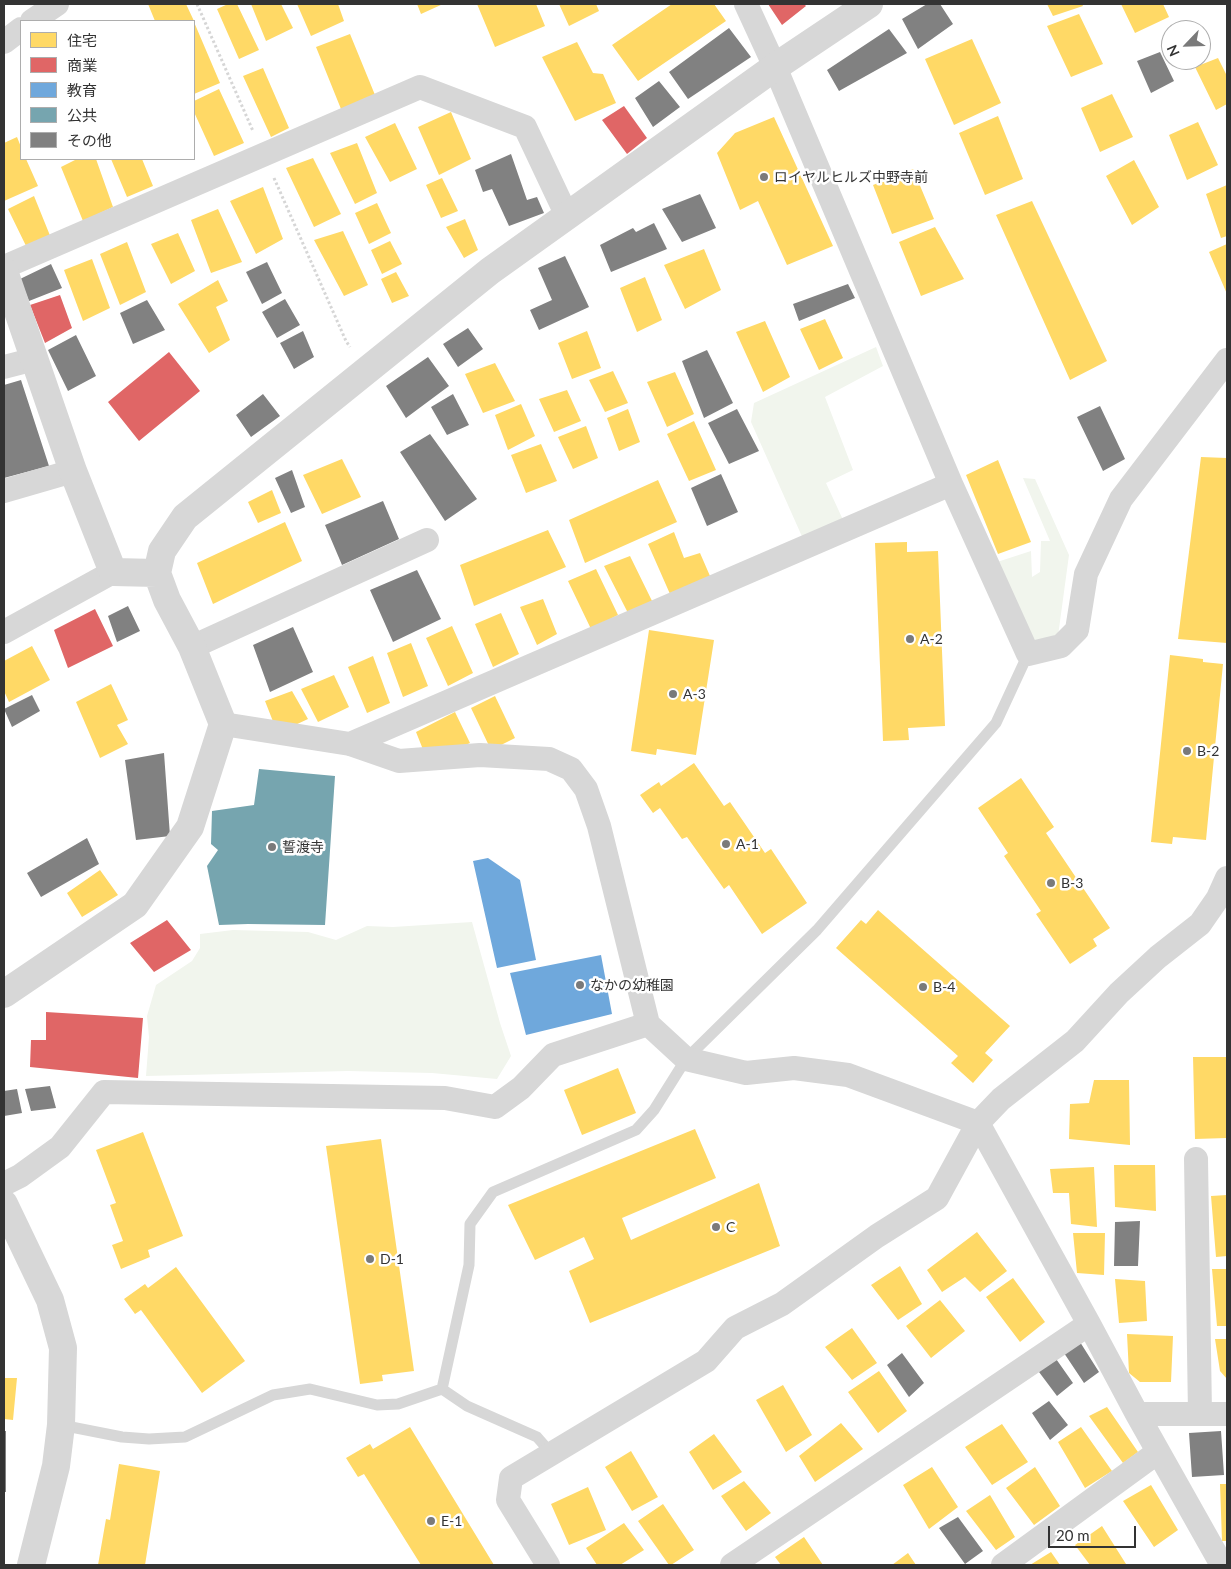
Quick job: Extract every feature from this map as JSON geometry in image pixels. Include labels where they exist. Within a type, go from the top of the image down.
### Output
[{"type":"street","points":[[33,20],[57,4]]},
{"type":"street","points":[[746,4],[951,484],[1028,654],[1061,646],[1077,630],[1086,574],[1121,499],[1227,360]]},
{"type":"street","points":[[4,994],[135,905],[190,827],[223,724],[192,647],[167,600],[157,573],[162,551],[185,517],[490,271],[774,67],[869,4]]},
{"type":"street","points":[[4,42],[20,30]]},
{"type":"street","points":[[4,267],[420,87],[525,126],[567,216]]},
{"type":"street","points":[[4,271],[72,471],[113,572]]},
{"type":"street","points":[[4,367],[35,358]]},
{"type":"street","points":[[4,491],[72,471]]},
{"type":"street","points":[[350,744],[951,484]]},
{"type":"street","points":[[192,647],[427,540]]},
{"type":"street","points":[[4,632],[113,572],[157,573]]},
{"type":"street","points":[[223,724],[350,744],[399,761],[488,756],[550,759],[571,769],[586,789],[599,826],[648,1024],[686,1059],[746,1073],[794,1068],[848,1075],[978,1123],[1089,1324],[1136,1414],[1222,1565]]},
{"type":"street","points":[[548,1565],[508,1500],[511,1478],[706,1361],[735,1328],[782,1304],[877,1236],[937,1198],[978,1123],[1001,1099],[1075,1041],[1119,993],[1158,957],[1200,924],[1218,898],[1227,878]]},
{"type":"street","points":[[4,1184],[20,1176],[60,1147],[104,1092],[445,1098],[495,1107],[521,1088],[552,1055],[648,1024]]},
{"type":"street","points":[[1196,1159],[1200,1414]]},
{"type":"street","points":[[4,1205],[50,1300],[63,1348],[61,1425],[56,1466],[31,1565]]},
{"type":"street","points":[[745,1562],[1089,1324]]},
{"type":"street","points":[[1136,1414],[1227,1414]]},
{"type":"street","points":[[1002,1565],[1158,1452]]},
{"type":"lane","points":[[442,1389],[469,1265],[470,1224],[492,1192],[636,1130],[654,1110],[686,1059],[817,930],[996,723],[1028,654]]},
{"type":"lane","points":[[61,1425],[122,1438],[185,1437],[273,1395],[310,1389],[377,1405],[398,1404],[442,1389]]},
{"type":"lane","points":[[442,1389],[467,1406],[537,1437],[551,1453]]},
{"type":"path","points":[[197,4],[346,341],[367,370]]},
{"type":"shaded area","points":[[876,347],[883,366],[825,397],[853,470],[826,483],[844,522],[804,541],[751,422],[754,403]]},
{"type":"shaded area","points":[[1023,478],[1035,479],[1069,555],[1058,636],[1036,644],[994,563],[1031,551],[1032,577],[1040,572],[1041,541],[1050,541]]},
{"type":"shaded area","points":[[472,922],[511,1056],[497,1079],[432,1073],[348,1071],[146,1076],[149,1037],[147,1016],[156,985],[192,961],[200,948],[200,934],[233,930],[308,932],[336,940],[367,926],[393,927]]},
{"type":"building: 住宅","points":[[148,4],[186,4],[194,20],[155,20]]},
{"type":"building: 住宅","points":[[228,4],[237,4],[259,50],[239,59],[217,9]]},
{"type":"building: 住宅","points":[[251,4],[281,4],[293,28],[266,41]]},
{"type":"building: 住宅","points":[[297,4],[338,4],[344,21],[311,36]]},
{"type":"building: 住宅","points":[[417,4],[443,4],[421,14]]},
{"type":"building: 住宅","points":[[477,4],[536,4],[545,26],[495,47]]},
{"type":"building: 住宅","points":[[559,4],[596,4],[599,11],[569,26]]},
{"type":"building: 住宅","points":[[672,4],[714,4],[726,21],[638,81],[612,45]]},
{"type":"building: 住宅","points":[[1047,4],[1082,4],[1083,6],[1053,16]]},
{"type":"building: 住宅","points":[[1121,4],[1163,4],[1169,17],[1135,33]]},
{"type":"building: 住宅","points":[[1079,14],[1103,64],[1071,77],[1047,26]]},
{"type":"building: 住宅","points":[[195,24],[220,83],[195,94]]},
{"type":"building: 住宅","points":[[350,34],[375,95],[341,109],[316,47]]},
{"type":"building: 住宅","points":[[972,39],[1001,103],[954,125],[925,59]]},
{"type":"building: 住宅","points":[[577,42],[593,73],[603,74],[616,103],[575,121],[542,57]]},
{"type":"building: 住宅","points":[[1218,58],[1227,76],[1227,104],[1216,110],[1196,70],[1211,70],[1211,61]]},
{"type":"building: 住宅","points":[[263,68],[289,128],[271,137],[243,76]]},
{"type":"building: 住宅","points":[[219,89],[244,143],[214,156],[195,114],[195,101]]},
{"type":"building: 住宅","points":[[1112,94],[1133,137],[1100,152],[1081,108]]},
{"type":"building: 住宅","points":[[451,112],[471,159],[439,175],[418,127]]},
{"type":"building: 住宅","points":[[998,116],[1023,179],[985,195],[959,133]]},
{"type":"building: 住宅","name":"ロイヤルヒルズ中野寺前","points":[[774,117],[833,246],[787,265],[758,201],[740,210],[717,153],[735,133]]},
{"type":"building: 住宅","points":[[1198,122],[1218,165],[1187,180],[1169,135]]},
{"type":"building: 住宅","points":[[395,123],[417,169],[390,182],[365,137]]},
{"type":"building: 住宅","points":[[17,137],[20,144],[20,160],[26,160],[38,186],[4,201],[4,143]]},
{"type":"building: 住宅","points":[[357,143],[377,193],[355,204],[330,153]]},
{"type":"building: 住宅","points":[[313,158],[341,214],[314,227],[286,168]]},
{"type":"building: 住宅","points":[[75,160],[96,160],[113,207],[83,221],[61,167]]},
{"type":"building: 住宅","points":[[111,160],[142,160],[153,186],[127,197]]},
{"type":"building: 住宅","points":[[1134,160],[1159,207],[1132,225],[1106,176]]},
{"type":"building: 住宅","points":[[913,169],[934,219],[892,234],[873,185]]},
{"type":"building: 住宅","points":[[442,178],[458,211],[441,218],[426,185]]},
{"type":"building: 住宅","points":[[1227,185],[1227,236],[1221,238],[1206,194]]},
{"type":"building: 住宅","points":[[263,187],[283,239],[256,254],[230,201]]},
{"type":"building: 住宅","points":[[34,196],[51,238],[28,250],[8,209]]},
{"type":"building: 住宅","points":[[1032,201],[1107,361],[1070,380],[996,215]]},
{"type":"building: 住宅","points":[[377,203],[391,233],[369,244],[355,213]]},
{"type":"building: 住宅","points":[[218,209],[242,262],[211,273],[191,220]]},
{"type":"building: 住宅","points":[[465,219],[478,250],[464,258],[446,227]]},
{"type":"building: 住宅","points":[[935,227],[964,279],[921,296],[899,242]]},
{"type":"building: 住宅","points":[[343,231],[368,285],[344,296],[314,240]]},
{"type":"building: 住宅","points":[[178,233],[195,271],[171,284],[151,244]]},
{"type":"building: 住宅","points":[[390,241],[402,264],[382,274],[371,250]]},
{"type":"building: 住宅","points":[[127,242],[146,292],[120,305],[100,254]]},
{"type":"building: 住宅","points":[[1227,244],[1227,294],[1209,252]]},
{"type":"building: 住宅","points":[[704,249],[721,290],[685,309],[664,265]]},
{"type":"building: 住宅","points":[[92,259],[110,308],[83,321],[64,270]]},
{"type":"building: 住宅","points":[[396,272],[409,296],[392,303],[381,279]]},
{"type":"building: 住宅","points":[[645,277],[662,320],[637,332],[620,288]]},
{"type":"building: 住宅","points":[[218,280],[228,301],[216,307],[230,340],[209,353],[178,304]]},
{"type":"building: 住宅","points":[[825,319],[843,358],[819,370],[800,329]]},
{"type":"building: 住宅","points":[[765,321],[790,377],[763,392],[736,332]]},
{"type":"building: 住宅","points":[[587,331],[601,368],[572,379],[558,343]]},
{"type":"building: 住宅","points":[[495,363],[515,401],[483,413],[465,374]]},
{"type":"building: 住宅","points":[[613,371],[628,403],[605,412],[589,380]]},
{"type":"building: 住宅","points":[[675,372],[694,414],[667,427],[647,382]]},
{"type":"building: 住宅","points":[[567,390],[581,421],[554,432],[539,399]]},
{"type":"building: 住宅","points":[[521,404],[535,436],[508,450],[495,415]]},
{"type":"building: 住宅","points":[[628,409],[640,442],[619,451],[607,418]]},
{"type":"building: 住宅","points":[[694,421],[716,470],[689,481],[667,434]]},
{"type":"building: 住宅","points":[[586,426],[598,458],[573,469],[558,437]]},
{"type":"building: 住宅","points":[[541,444],[557,481],[526,493],[511,455]]},
{"type":"building: 住宅","points":[[1201,457],[1227,458],[1227,643],[1178,639]]},
{"type":"building: 住宅","points":[[342,459],[361,497],[322,514],[303,475]]},
{"type":"building: 住宅","points":[[998,460],[1031,542],[998,554],[966,475]]},
{"type":"building: 住宅","points":[[658,480],[677,522],[585,563],[569,520]]},
{"type":"building: 住宅","points":[[272,490],[281,513],[258,523],[248,502]]},
{"type":"building: 住宅","points":[[285,522],[302,561],[213,604],[197,563]]},
{"type":"building: 住宅","points":[[548,530],[566,567],[474,606],[460,565]]},
{"type":"building: 住宅","points":[[674,532],[684,558],[700,553],[710,576],[670,594],[648,544]]},
{"type":"building: 住宅","name":"A-2","points":[[907,542],[907,552],[938,551],[945,726],[908,728],[909,740],[883,741],[875,543]]},
{"type":"building: 住宅","points":[[630,556],[653,603],[629,615],[604,566]]},
{"type":"building: 住宅","points":[[596,569],[618,615],[591,629],[568,581]]},
{"type":"building: 住宅","points":[[543,599],[557,634],[537,645],[520,607]]},
{"type":"building: 住宅","points":[[501,613],[519,654],[493,667],[475,624]]},
{"type":"building: 住宅","points":[[452,626],[473,673],[448,686],[426,638]]},
{"type":"building: 住宅","name":"A-3","points":[[649,630],[714,640],[696,755],[657,749],[656,755],[631,751]]},
{"type":"building: 住宅","points":[[411,643],[428,686],[403,697],[387,653]]},
{"type":"building: 住宅","points":[[32,646],[50,680],[9,702],[4,691],[4,661]]},
{"type":"building: 住宅","name":"B-2","points":[[1170,655],[1203,659],[1203,662],[1223,664],[1206,840],[1173,837],[1172,844],[1151,842]]},
{"type":"building: 住宅","points":[[373,656],[390,703],[367,713],[348,667]]},
{"type":"building: 住宅","points":[[334,675],[349,707],[318,722],[301,689]]},
{"type":"building: 住宅","points":[[111,684],[128,720],[117,725],[128,744],[100,758],[76,702]]},
{"type":"building: 住宅","points":[[292,691],[308,719],[293,726],[274,724],[265,701]]},
{"type":"building: 住宅","points":[[495,696],[515,738],[491,750],[471,708]]},
{"type":"building: 住宅","points":[[455,712],[470,743],[453,751],[424,752],[416,732]]},
{"type":"building: 住宅","name":"A-1","points":[[694,763],[724,806],[730,802],[765,853],[771,849],[807,903],[762,934],[729,885],[724,889],[687,837],[682,839],[660,808],[653,813],[640,795],[659,782],[661,786]]},
{"type":"building: 住宅","name":"B-3","points":[[1021,778],[1054,827],[1046,833],[1110,928],[1093,939],[1097,946],[1070,964],[1036,914],[1041,911],[1004,856],[1008,853],[978,808]]},
{"type":"building: 住宅","points":[[100,870],[118,895],[82,917],[67,893]]},
{"type":"building: 住宅","name":"B-4","points":[[878,910],[1010,1026],[985,1053],[993,1060],[973,1083],[951,1063],[958,1056],[836,948],[861,920],[866,924]]},
{"type":"building: 住宅","points":[[1193,1057],[1227,1057],[1227,1138],[1195,1139]]},
{"type":"building: 住宅","points":[[618,1068],[636,1113],[582,1135],[564,1090]]},
{"type":"building: 住宅","points":[[1094,1080],[1129,1080],[1130,1145],[1069,1139],[1070,1104],[1089,1103]]},
{"type":"building: 住宅","name":"C","points":[[695,1129],[716,1178],[622,1218],[631,1240],[759,1183],[780,1246],[590,1323],[569,1271],[594,1259],[584,1237],[535,1260],[508,1205]]},
{"type":"building: 住宅","points":[[143,1132],[183,1236],[148,1250],[150,1257],[121,1269],[112,1245],[123,1241],[110,1205],[116,1203],[96,1150]]},
{"type":"building: 住宅","name":"D-1","points":[[381,1139],[414,1371],[382,1375],[383,1381],[360,1384],[326,1146]]},
{"type":"building: 住宅","points":[[1114,1165],[1155,1165],[1156,1211],[1115,1207]]},
{"type":"building: 住宅","points":[[1094,1167],[1097,1227],[1071,1224],[1069,1193],[1053,1193],[1050,1169]]},
{"type":"building: 住宅","points":[[1227,1195],[1227,1256],[1216,1257],[1211,1196]]},
{"type":"building: 住宅","points":[[977,1232],[1007,1271],[980,1292],[965,1277],[942,1292],[927,1270]]},
{"type":"building: 住宅","points":[[1073,1233],[1105,1233],[1104,1275],[1077,1273]]},
{"type":"building: 住宅","points":[[900,1266],[922,1304],[898,1320],[871,1285]]},
{"type":"building: 住宅","points":[[176,1267],[245,1361],[202,1393],[141,1310],[135,1314],[124,1299],[145,1284],[148,1288]]},
{"type":"building: 住宅","points":[[1212,1269],[1227,1269],[1227,1326],[1217,1326]]},
{"type":"building: 住宅","points":[[1013,1278],[1045,1322],[1020,1342],[986,1297]]},
{"type":"building: 住宅","points":[[1115,1279],[1145,1281],[1147,1321],[1119,1323]]},
{"type":"building: 住宅","points":[[940,1300],[965,1331],[931,1358],[906,1326]]},
{"type":"building: 住宅","points":[[852,1328],[877,1363],[852,1380],[825,1347]]},
{"type":"building: 住宅","points":[[1127,1334],[1173,1336],[1171,1382],[1140,1382],[1129,1373]]},
{"type":"building: 住宅","points":[[1215,1339],[1227,1339],[1227,1379],[1220,1371]]},
{"type":"building: 住宅","points":[[879,1371],[907,1411],[878,1433],[848,1392]]},
{"type":"building: 住宅","points":[[4,1378],[17,1378],[13,1420],[4,1419]]},
{"type":"building: 住宅","points":[[783,1385],[812,1435],[786,1452],[756,1400]]},
{"type":"building: 住宅","points":[[1107,1407],[1138,1452],[1123,1463],[1089,1416]]},
{"type":"building: 住宅","points":[[841,1423],[863,1449],[815,1482],[799,1456]]},
{"type":"building: 住宅","points":[[1002,1424],[1028,1462],[992,1485],[965,1447]]},
{"type":"building: 住宅","name":"E-1","points":[[410,1427],[494,1565],[421,1565],[364,1474],[358,1477],[346,1458],[370,1444],[373,1449]]},
{"type":"building: 住宅","points":[[1081,1427],[1112,1471],[1085,1488],[1058,1442]]},
{"type":"building: 住宅","points":[[714,1434],[742,1472],[713,1490],[689,1452]]},
{"type":"building: 住宅","points":[[631,1451],[658,1497],[632,1511],[605,1467]]},
{"type":"building: 住宅","points":[[119,1464],[160,1471],[145,1565],[98,1565],[106,1519],[110,1520]]},
{"type":"building: 住宅","points":[[932,1467],[958,1507],[929,1529],[903,1485]]},
{"type":"building: 住宅","points":[[1035,1467],[1060,1506],[1034,1525],[1006,1488]]},
{"type":"building: 住宅","points":[[744,1481],[771,1513],[746,1531],[721,1496]]},
{"type":"building: 住宅","points":[[1220,1484],[1227,1484],[1227,1541],[1222,1541]]},
{"type":"building: 住宅","points":[[1151,1485],[1178,1530],[1154,1547],[1123,1501]]},
{"type":"building: 住宅","points":[[588,1487],[606,1530],[569,1545],[551,1504]]},
{"type":"building: 住宅","points":[[990,1495],[1015,1537],[996,1550],[966,1511]]},
{"type":"building: 住宅","points":[[663,1504],[694,1550],[671,1565],[669,1565],[638,1521]]},
{"type":"building: 住宅","points":[[624,1523],[644,1550],[620,1565],[597,1565],[586,1548]]},
{"type":"building: 住宅","points":[[1102,1526],[1125,1565],[1090,1565],[1075,1545]]},
{"type":"building: 住宅","points":[[804,1537],[823,1565],[781,1565],[775,1557]]},
{"type":"building: 住宅","points":[[1051,1552],[1060,1565],[1030,1565]]},
{"type":"building: 住宅","points":[[908,1553],[916,1565],[892,1565]]},
{"type":"building: 商業","points":[[768,4],[804,4],[806,6],[782,25]]},
{"type":"building: 商業","points":[[624,106],[647,138],[627,154],[602,120]]},
{"type":"building: 商業","points":[[60,295],[72,328],[45,343],[30,305]]},
{"type":"building: 商業","points":[[169,352],[200,391],[139,441],[108,402]]},
{"type":"building: 商業","points":[[95,609],[113,646],[68,668],[54,630]]},
{"type":"building: 商業","points":[[167,920],[191,950],[154,972],[130,943]]},
{"type":"building: 商業","points":[[46,1012],[143,1018],[138,1078],[30,1067],[31,1040],[46,1040]]},
{"type":"building: 教育","points":[[488,858],[520,880],[536,960],[497,968],[473,861]]},
{"type":"building: 教育","points":[[601,955],[612,1014],[526,1035],[510,973]]},
{"type":"building: 公共","name":"誓渡寺","points":[[259,769],[335,776],[325,925],[219,925],[207,866],[218,850],[211,844],[212,811],[254,805]]},
{"type":"building: その他","points":[[927,4],[940,4],[953,24],[918,49],[902,19]]},
{"type":"building: その他","points":[[729,28],[751,57],[688,99],[669,72]]},
{"type":"building: その他","points":[[889,29],[907,53],[839,91],[827,70]]},
{"type":"building: その他","points":[[1160,52],[1161,70],[1169,70],[1174,81],[1151,93],[1137,61]]},
{"type":"building: その他","points":[[659,81],[680,107],[653,127],[635,98]]},
{"type":"building: その他","points":[[511,154],[527,200],[537,197],[544,213],[509,226],[492,189],[483,192],[475,170]]},
{"type":"building: その他","points":[[700,194],[716,228],[682,242],[662,209]]},
{"type":"building: その他","points":[[654,223],[667,249],[611,272],[600,245],[633,228],[636,232]]},
{"type":"building: その他","points":[[565,256],[589,307],[539,330],[530,310],[552,300],[538,268]]},
{"type":"building: その他","points":[[267,262],[282,293],[262,304],[246,272]]},
{"type":"building: その他","points":[[51,264],[62,288],[29,301],[20,279]]},
{"type":"building: その他","points":[[848,284],[855,298],[799,321],[793,304]]},
{"type":"building: その他","points":[[285,299],[300,325],[277,338],[262,312]]},
{"type":"building: その他","points":[[147,300],[165,330],[133,344],[120,313]]},
{"type":"building: その他","points":[[468,328],[483,349],[458,367],[443,344]]},
{"type":"building: その他","points":[[303,331],[314,357],[294,369],[280,343]]},
{"type":"building: その他","points":[[76,335],[96,376],[68,391],[48,350]]},
{"type":"building: その他","points":[[707,350],[733,403],[704,418],[682,361]]},
{"type":"building: その他","points":[[428,357],[449,386],[406,418],[386,386]]},
{"type":"building: その他","points":[[21,380],[49,466],[4,478],[4,385]]},
{"type":"building: その他","points":[[263,394],[280,416],[251,437],[236,415]]},
{"type":"building: その他","points":[[453,394],[469,425],[447,435],[431,407]]},
{"type":"building: その他","points":[[1100,406],[1125,459],[1103,471],[1077,417]]},
{"type":"building: その他","points":[[737,409],[759,451],[729,464],[708,423]]},
{"type":"building: その他","points":[[430,434],[477,499],[445,521],[400,452]]},
{"type":"building: その他","points":[[292,470],[305,507],[291,513],[275,478]]},
{"type":"building: その他","points":[[721,474],[738,512],[707,526],[691,488]]},
{"type":"building: その他","points":[[383,501],[399,539],[342,565],[325,525]]},
{"type":"building: その他","points":[[417,570],[441,619],[393,642],[370,590]]},
{"type":"building: その他","points":[[128,606],[140,631],[117,642],[108,616]]},
{"type":"building: その他","points":[[293,627],[313,672],[270,692],[253,645]]},
{"type":"building: その他","points":[[32,695],[40,711],[12,727],[4,709]]},
{"type":"building: その他","points":[[164,753],[170,836],[136,840],[125,760]]},
{"type":"building: その他","points":[[87,838],[99,864],[41,897],[27,873]]},
{"type":"building: その他","points":[[50,1086],[56,1108],[31,1111],[25,1089]]},
{"type":"building: その他","points":[[17,1089],[22,1113],[4,1116],[4,1091]]},
{"type":"building: その他","points":[[1140,1221],[1138,1266],[1114,1266],[1115,1222]]},
{"type":"building: その他","points":[[1080,1342],[1099,1372],[1084,1383],[1064,1353]]},
{"type":"building: その他","points":[[902,1353],[924,1383],[909,1397],[887,1365]]},
{"type":"building: その他","points":[[1054,1356],[1073,1383],[1057,1396],[1036,1368]]},
{"type":"building: その他","points":[[1049,1401],[1068,1425],[1050,1440],[1032,1413]]},
{"type":"building: その他","points":[[4,1431],[6,1431],[6,1492],[4,1492]]},
{"type":"building: その他","points":[[1221,1431],[1224,1475],[1192,1477],[1189,1433]]},
{"type":"building: その他","points":[[958,1517],[983,1551],[965,1564],[939,1528]]},
{"type":"place","name":"ロイヤルヒルズ中野寺前","points":[[764,177]]},
{"type":"place","name":"A-2","points":[[910,639]]},
{"type":"place","name":"A-3","points":[[673,694]]},
{"type":"place","name":"B-2","points":[[1187,751]]},
{"type":"place","name":"A-1","points":[[726,844]]},
{"type":"place","name":"誓渡寺","points":[[272,847]]},
{"type":"place","name":"B-3","points":[[1051,883]]},
{"type":"place","name":"なかの幼稚園","points":[[580,985]]},
{"type":"place","name":"B-4","points":[[923,987]]},
{"type":"place","name":"C","points":[[716,1227]]},
{"type":"place","name":"D-1","points":[[370,1259]]},
{"type":"place","name":"E-1","points":[[431,1521]]}]
